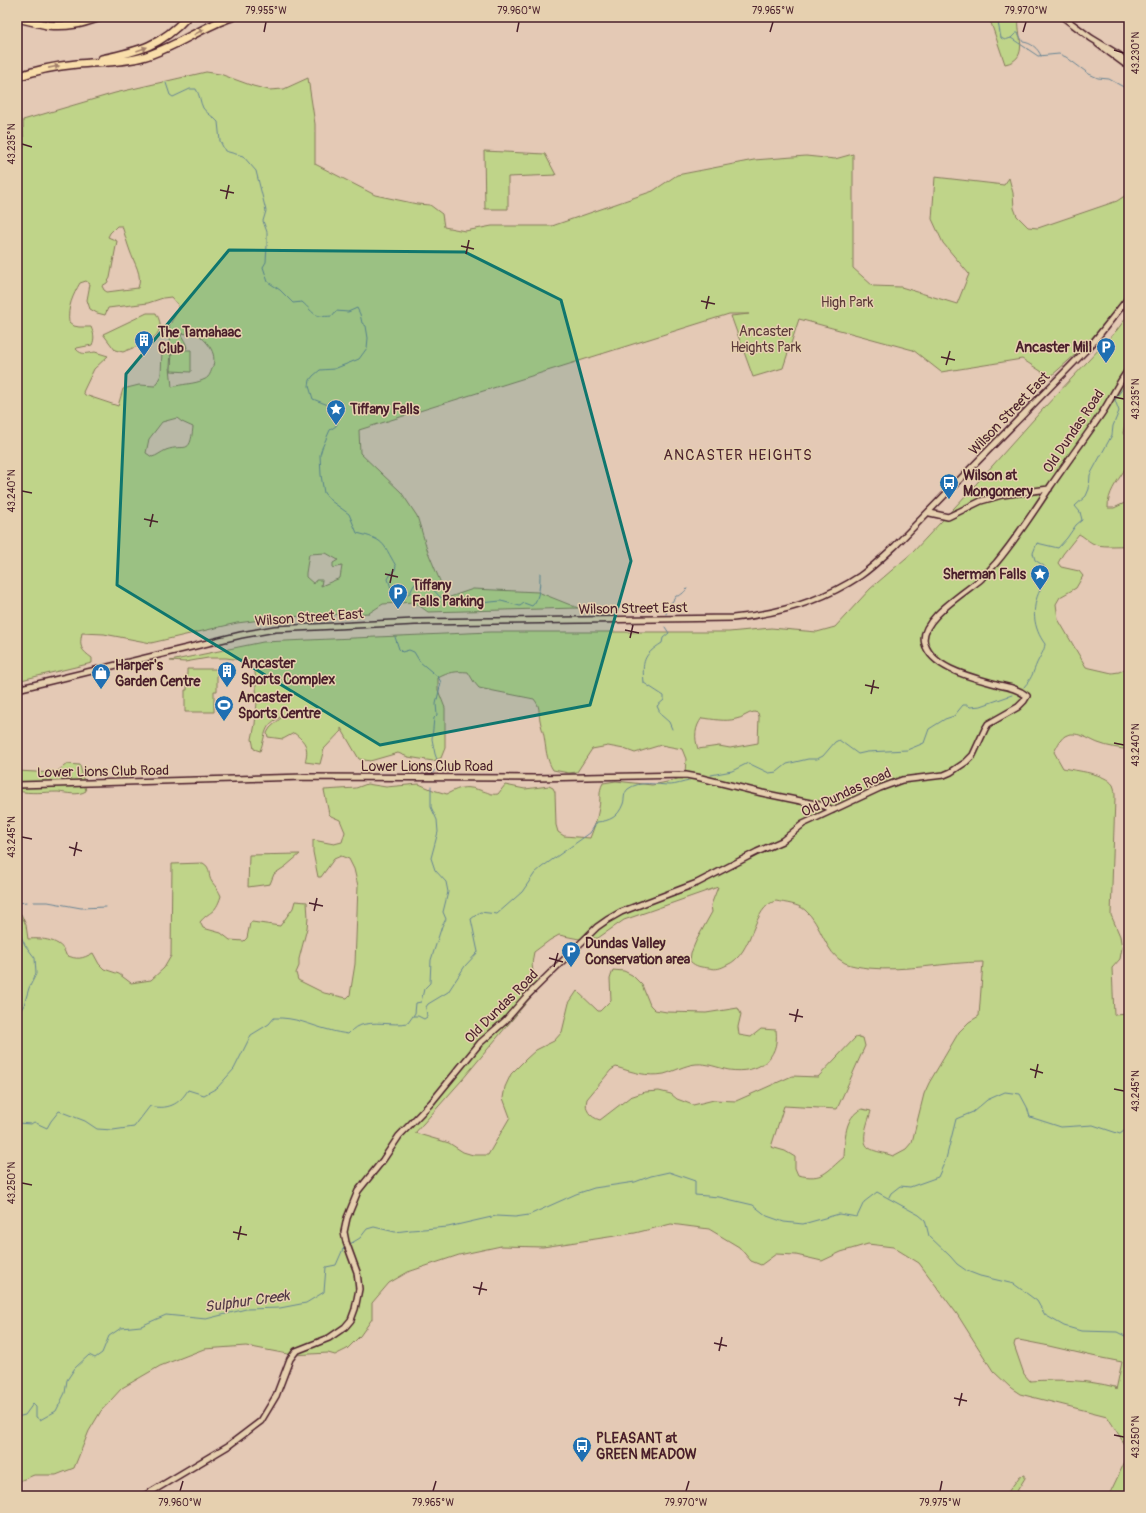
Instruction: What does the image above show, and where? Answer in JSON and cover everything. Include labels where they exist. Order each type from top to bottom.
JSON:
[{"type":"highway","points":[[17,19],[21,17]]},
{"type":"highway","points":[[17,19],[48,25],[63,26],[82,24],[100,17]]},
{"type":"highway","points":[[17,77],[40,70],[125,54],[152,45],[178,28],[187,17]]},
{"type":"highway","points":[[77,64],[122,61],[143,57],[174,45],[212,25],[232,17]]},
{"type":"street","points":[[1063,17],[1091,38],[1108,47],[1129,65]]},
{"type":"street","name":"Wilson Street East","points":[[17,689],[241,635],[275,629],[415,622],[733,618],[766,614],[803,604],[824,596],[860,576],[896,546],[930,513],[1092,344],[1129,297]]},
{"type":"street","name":"Old Dundas Road","points":[[144,1496],[228,1446],[261,1421],[276,1396],[290,1359],[296,1351],[329,1338],[345,1327],[351,1320],[360,1289],[357,1272],[346,1242],[345,1226],[354,1198],[399,1136],[431,1103],[480,1043],[505,1021],[525,998],[598,927],[621,912],[697,883],[782,841],[804,824],[833,810],[902,780],[944,775],[959,768],[973,755],[988,724],[1018,707],[1024,701],[1027,696],[1021,692],[941,665],[925,644],[924,635],[928,626],[942,610],[982,578],[1006,551],[1103,411],[1122,377],[1129,369]]},
{"type":"street","points":[[930,513],[948,517],[981,501],[1002,495],[1049,489]]},
{"type":"street","name":"Lower Lions Club Road","points":[[17,785],[306,777],[528,778],[686,775],[825,806],[833,810]]},
{"type":"highlighted area","points":[[229,250],[465,252],[561,300],[631,561],[590,705],[380,745],[117,585],[126,374]]},
{"type":"green space","points":[[989,17],[1019,17],[1021,45],[1018,57],[1013,61],[1005,64]]},
{"type":"green space","points":[[206,72],[220,74],[269,90],[284,89],[308,78],[315,124],[315,164],[375,195],[417,204],[430,205],[442,214],[444,227],[465,231],[492,226],[552,226],[653,191],[677,175],[754,160],[806,156],[835,159],[853,154],[853,268],[873,286],[901,287],[957,304],[969,274],[943,243],[932,219],[935,177],[1004,185],[1009,178],[1013,193],[1014,208],[1017,216],[1028,227],[1038,228],[1117,201],[1129,193],[1129,286],[1122,302],[1085,346],[1050,377],[1022,359],[941,372],[913,350],[799,319],[783,368],[753,377],[731,316],[749,314],[729,314],[359,430],[360,453],[401,492],[417,516],[428,552],[447,598],[473,589],[538,592],[578,608],[428,612],[414,602],[383,604],[369,613],[285,617],[237,623],[151,643],[104,634],[82,633],[82,648],[85,653],[92,658],[92,663],[17,681],[17,152],[24,148],[23,120],[115,93]],"holes":[[[117,226],[122,226],[139,274],[138,288],[107,292],[104,290],[102,286],[107,283],[110,278],[117,241],[108,237]],[[86,281],[90,284],[87,300],[90,309],[105,315],[108,308],[148,303],[163,298],[171,297],[178,305],[178,310],[169,326],[171,338],[169,344],[162,351],[161,375],[155,386],[139,385],[123,389],[118,406],[85,395],[83,392],[94,369],[108,356],[95,352],[81,353],[76,349],[92,345],[94,338],[91,327],[74,326],[69,322],[71,302],[80,283]],[[193,330],[210,346],[214,357],[214,363],[207,378],[172,387],[170,367],[171,349],[187,348],[180,333],[188,334]],[[177,418],[193,427],[192,436],[188,446],[172,448],[152,457],[146,453],[149,439],[162,422]],[[326,553],[338,560],[333,563],[333,568],[342,566],[340,578],[321,586],[322,580],[316,580],[314,584],[306,577],[309,554]]]},
{"type":"green space","points":[[484,151],[545,154],[556,175],[508,177],[508,209],[485,209]]},
{"type":"green space","points":[[147,313],[156,313],[160,322],[160,329],[157,334],[145,343],[123,352],[115,350],[103,334]]},
{"type":"green space","points":[[1129,314],[1129,389],[1123,433],[1129,444],[1130,454],[1128,463],[1113,488],[1109,498],[1108,508],[1114,508],[1129,501],[1129,546],[1096,545],[1079,534],[1063,554],[1058,563],[1061,567],[1079,571],[1083,576],[1076,588],[1060,597],[1056,604],[1058,619],[1086,667],[1112,673],[1119,672],[1129,667],[1129,750],[1106,746],[1082,736],[1069,734],[1063,737],[1054,752],[1063,768],[1090,773],[1104,778],[1113,785],[1115,792],[1111,915],[1120,936],[1122,948],[1120,959],[1112,968],[1114,1015],[1129,1014],[1129,1451],[1107,1416],[1020,1394],[1011,1388],[993,1371],[957,1314],[919,1263],[893,1247],[868,1244],[841,1252],[822,1261],[796,1255],[776,1254],[761,1265],[751,1261],[739,1247],[709,1229],[671,1224],[635,1233],[543,1247],[501,1246],[459,1255],[408,1272],[389,1283],[372,1303],[372,1319],[360,1336],[347,1349],[335,1355],[328,1353],[293,1355],[246,1346],[204,1349],[160,1366],[122,1388],[101,1411],[89,1431],[74,1468],[56,1475],[34,1475],[17,1482],[17,913],[21,914],[26,925],[28,939],[45,939],[56,943],[64,950],[66,955],[73,958],[83,958],[93,953],[99,964],[104,969],[119,974],[131,983],[151,980],[164,968],[171,956],[172,864],[203,863],[208,867],[211,879],[221,896],[217,906],[200,922],[203,928],[221,933],[230,940],[244,941],[247,938],[250,923],[280,926],[293,908],[295,901],[307,902],[307,928],[299,959],[299,966],[296,973],[298,980],[324,993],[347,998],[350,995],[355,964],[358,886],[354,869],[349,859],[341,856],[334,859],[321,877],[318,877],[313,852],[313,840],[334,844],[342,842],[345,832],[340,820],[329,814],[324,790],[356,788],[367,784],[386,787],[419,784],[447,794],[457,789],[469,788],[492,794],[498,794],[505,785],[525,789],[549,786],[553,788],[555,792],[556,825],[558,832],[564,836],[590,838],[600,805],[603,783],[616,781],[652,785],[672,781],[682,777],[685,774],[686,759],[682,749],[661,745],[635,753],[608,746],[592,749],[577,772],[569,773],[553,770],[549,762],[538,707],[534,699],[479,688],[468,672],[449,673],[438,678],[438,690],[445,708],[445,748],[441,758],[433,761],[408,757],[398,753],[370,761],[359,759],[341,728],[341,731],[324,749],[320,764],[305,762],[307,753],[306,746],[304,742],[294,733],[283,739],[268,737],[267,733],[270,728],[283,716],[276,719],[268,726],[260,751],[254,749],[252,739],[257,702],[255,672],[249,661],[226,658],[208,658],[185,662],[170,661],[263,642],[490,632],[729,632],[771,628],[817,632],[835,627],[870,589],[913,552],[1117,330]],"holes":[[[754,712],[758,713],[759,717],[758,743],[730,748],[719,746],[698,749],[696,732],[702,718],[732,720]],[[718,887],[711,905],[712,912],[696,941],[691,953],[690,961],[699,966],[717,969],[736,959],[743,951],[757,921],[768,905],[776,901],[795,905],[805,910],[811,916],[832,952],[845,963],[851,965],[868,968],[897,969],[983,962],[979,1016],[969,1022],[959,1032],[929,1083],[924,1094],[912,1142],[906,1149],[893,1156],[874,1151],[869,1148],[866,1145],[865,1136],[871,1111],[862,1109],[852,1117],[849,1123],[845,1136],[844,1157],[828,1171],[819,1176],[806,1177],[798,1175],[795,1168],[795,1157],[785,1151],[771,1147],[784,1106],[837,1109],[865,1046],[863,1038],[855,1038],[818,1077],[792,1076],[736,1101],[714,1100],[693,1105],[677,1099],[671,1094],[659,1091],[645,1092],[630,1097],[600,1120],[593,1117],[587,1110],[587,1099],[611,1070],[616,1067],[652,1075],[664,1074],[696,1064],[709,1065],[729,1070],[749,1070],[764,1063],[770,1057],[776,1040],[776,1030],[761,1029],[751,1037],[739,1035],[738,1027],[741,1014],[738,1008],[706,1013],[667,1012],[655,1010],[650,1005],[642,985],[632,975],[624,971],[613,970],[610,979],[611,1000],[600,1011],[598,1011],[577,991],[569,1003],[562,1032],[554,1041],[536,1050],[511,1074],[505,1087],[503,1098],[510,1117],[488,1155],[473,1155],[463,1152],[449,1143],[415,1133],[462,1080],[541,985],[535,976],[533,969],[532,962],[534,952],[559,935],[579,939],[598,938],[624,920]],[[1019,1340],[1032,1342],[1122,1362],[1116,1390],[1115,1387],[1083,1381],[1030,1381],[1024,1374],[1014,1345],[1015,1341]]]},
{"type":"green space","points":[[172,350],[191,350],[191,372],[171,371]]},
{"type":"green space","points":[[187,669],[217,669],[217,691],[214,691],[214,712],[185,712]]},
{"type":"green space","points":[[67,764],[80,765],[86,791],[83,793],[33,793],[17,791],[17,771],[55,773]]},
{"type":"green space","points":[[300,854],[274,874],[270,884],[248,887],[249,855]]},
{"type":"green space","points":[[1129,1453],[1129,1496],[1102,1496],[1110,1493]]},
{"type":"green space","points":[[1025,1475],[1025,1478],[1017,1491],[1028,1496],[1005,1496],[1020,1476]]},
{"type":"waterway","points":[[997,17],[1001,38],[1005,40],[1011,38],[1038,56],[1059,54],[1066,57],[1089,74],[1098,78],[1109,79],[1129,90]]},
{"type":"waterway","points":[[1011,38],[1018,33],[1023,42],[1034,46],[1041,56]]},
{"type":"waterway","points":[[166,83],[170,95],[173,97],[190,89],[196,89],[203,108],[218,122],[220,141],[225,151],[243,156],[256,171],[266,211],[263,221],[267,232],[267,245],[266,262],[263,267],[268,282],[280,290],[293,303],[302,302],[314,314],[317,315],[332,316],[336,311],[348,312],[357,308],[362,323],[366,326],[368,338],[367,348],[359,359],[334,369],[320,370],[310,380],[309,386],[313,399],[328,405],[339,418],[336,426],[330,430],[320,455],[324,493],[331,501],[349,514],[357,533],[378,540],[385,547],[396,566],[395,570],[388,579],[398,604]]},
{"type":"waterway","points":[[1128,361],[1129,347]]},
{"type":"waterway","points":[[1024,687],[1032,676],[1045,644],[1038,631],[1034,611],[1037,597],[1044,581],[1044,566],[1035,560],[1033,553],[1037,543],[1058,548],[1076,525],[1082,520],[1080,512],[1075,506],[1086,496],[1089,489],[1090,475],[1112,435],[1113,426],[1119,411],[1115,400],[1129,378]]},
{"type":"waterway","points":[[396,599],[410,593],[414,585],[419,582],[429,585],[440,597],[452,601],[470,604],[501,601],[520,606],[524,603],[532,606],[538,595],[540,573]]},
{"type":"waterway","points":[[666,614],[667,606],[676,596],[681,595],[687,589]]},
{"type":"waterway","points":[[665,627],[669,633],[663,638],[662,643],[647,655],[643,675],[644,683],[664,696],[664,700],[657,706],[661,715],[669,722],[672,729]]},
{"type":"waterway","points":[[395,637],[399,649],[402,652],[409,650],[414,652],[420,662],[438,677],[441,682],[436,704],[437,715],[434,718],[432,739],[439,765],[432,774]]},
{"type":"waterway","points":[[711,775],[732,771],[748,763],[769,773],[777,772],[787,764],[808,759],[817,759],[823,756],[835,742],[839,740],[858,754],[867,752],[907,750],[924,743],[929,729],[945,719],[954,716],[963,705],[968,705],[970,707],[981,706],[1012,695]]},
{"type":"waterway","points":[[17,1123],[31,1124],[34,1122],[47,1128],[59,1111],[85,1121],[97,1129],[113,1130],[134,1127],[150,1106],[167,1107],[177,1103],[188,1090],[204,1095],[217,1088],[234,1069],[251,1035],[269,1024],[274,1018],[296,1020],[331,1031],[348,1034],[356,1027],[364,1024],[402,1024],[408,1023],[413,1016],[418,1016],[424,1019],[427,1017],[426,1007],[428,1004],[448,992],[465,966],[478,952],[471,919],[480,912],[497,914],[522,892],[535,873],[542,867],[590,833],[597,822],[606,821],[613,818],[619,812],[628,789],[633,786],[643,784],[672,785],[689,781]]},
{"type":"waterway","points":[[413,1016],[415,1013],[416,1003],[421,1002],[424,989],[430,983],[431,960],[442,926],[446,919],[443,912],[448,892],[446,882],[435,870],[431,858],[438,832],[437,820],[431,807],[431,786]]},
{"type":"waterway","points":[[17,903],[27,902]]},
{"type":"waterway","points":[[34,902],[48,902],[81,908],[106,907]]},
{"type":"waterway","points":[[17,928],[25,945],[35,958],[36,974],[29,988],[24,1005],[17,1016]]},
{"type":"waterway","points":[[889,1197],[891,1193],[900,1186],[910,1187],[938,1177],[946,1159],[956,1119],[973,1112],[987,1100],[1005,1092],[1020,1094],[1027,1107],[1030,1117],[1061,1127],[1093,1125],[1120,1134],[1128,1128],[1129,1124]]},
{"type":"waterway","points":[[350,1244],[360,1238],[367,1229],[374,1227],[395,1232],[448,1227],[496,1216],[515,1217],[529,1215],[576,1194],[594,1188],[635,1182],[651,1176],[669,1172],[695,1181],[695,1195],[719,1197],[753,1205],[767,1216],[784,1222],[803,1224],[839,1214],[857,1217],[864,1202],[877,1192],[919,1215],[925,1220],[929,1236],[957,1264],[967,1271],[980,1276],[1014,1284],[1037,1301],[1045,1315],[1064,1326],[1081,1331],[1117,1332],[1125,1336],[1129,1341]]},
{"type":"waterway","name":"Sulphur Creek","points":[[17,1417],[25,1415],[33,1404],[36,1407],[36,1417],[40,1420],[56,1411],[65,1393],[67,1380],[75,1368],[89,1355],[95,1358],[102,1353],[109,1336],[121,1328],[141,1326],[166,1315],[206,1319],[246,1309],[280,1308],[306,1303],[324,1292],[326,1267],[336,1265],[345,1247]]},
{"type":"place","name":"The Tamahaac Club","points":[[144,357]]},
{"type":"place","name":"Ancaster Mill","points":[[1106,364]]},
{"type":"place","name":"Tiffany Falls","points":[[336,426]]},
{"type":"place","name":"Wilson at Mongomery","points":[[949,500]]},
{"type":"place","name":"Sherman Falls","points":[[1040,591]]},
{"type":"place","name":"Tiffany Falls Parking","points":[[398,610]]},
{"type":"place","name":"Ancaster Sports Complex","points":[[227,688]]},
{"type":"place","name":"Harper's Garden Centre","points":[[101,690]]},
{"type":"place","name":"Ancaster Sports Centre","points":[[224,722]]},
{"type":"place","name":"Dundas Valley Conservation area","points":[[571,968]]},
{"type":"place","name":"PLEASANT at GREEN MEADOW","points":[[582,1463]]},
{"type":"district","name":"ANCASTER HEIGHTS","points":[[738,455]]},
{"type":"park label","name":"High Park","points":[[847,302]]},
{"type":"park label","name":"Ancaster Heights Park","points":[[766,340]]}]
